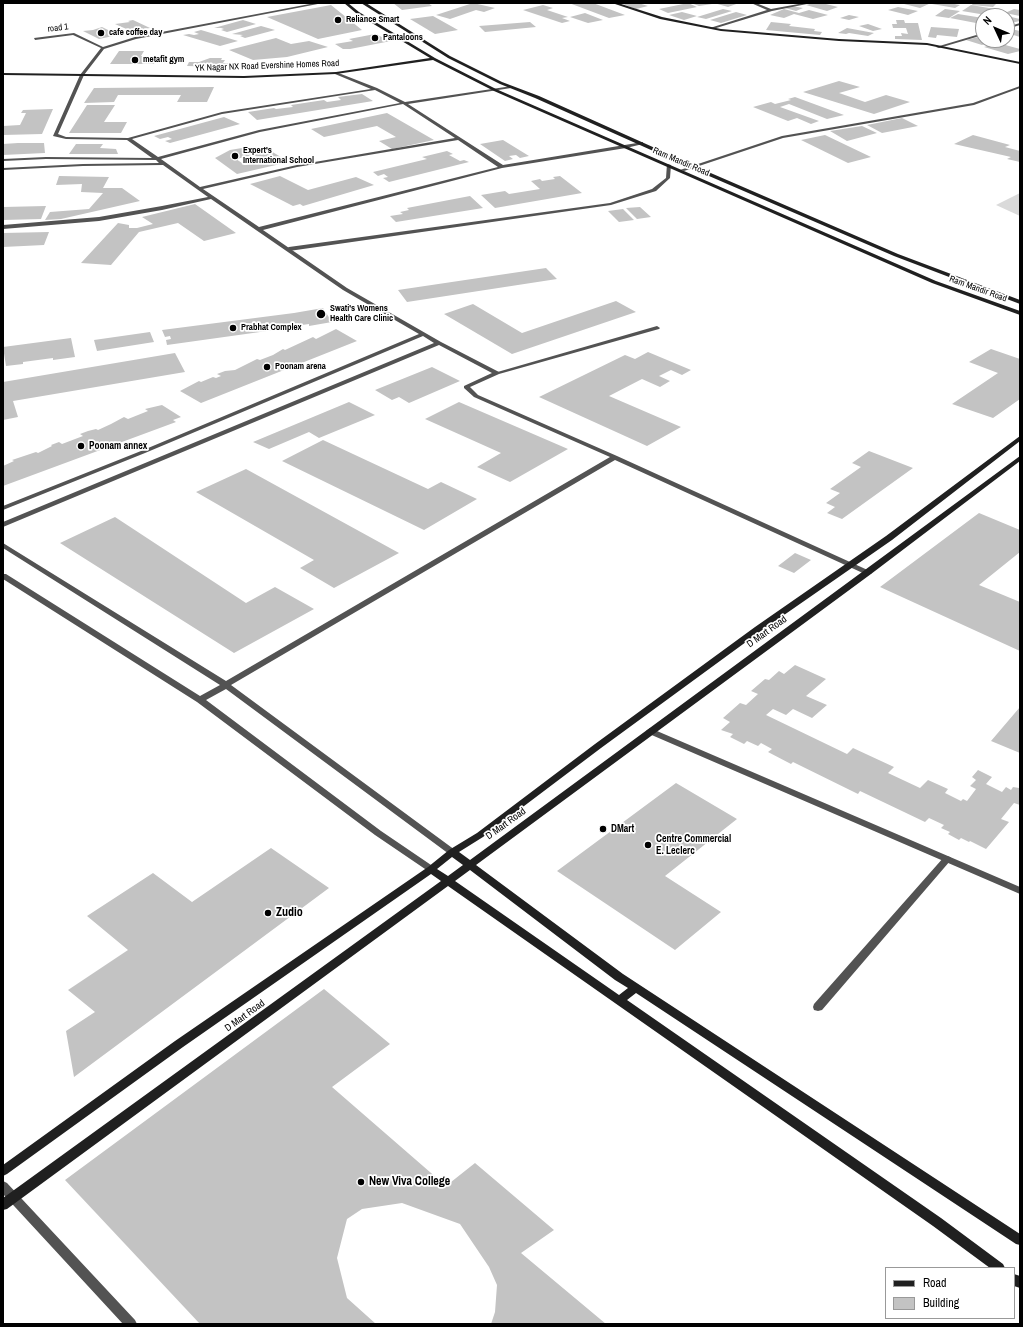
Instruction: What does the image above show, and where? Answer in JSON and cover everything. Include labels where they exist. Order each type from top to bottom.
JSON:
[{"type":"street","points":[[321,3],[135,38],[103,48],[82,75],[55,135],[66,138],[128,139],[222,113],[376,89]]},
{"type":"street","name":"Ram Mandir Road","points":[[346,3],[358,13],[434,59],[495,90],[682,170],[934,282],[1020,313]]},
{"type":"street","points":[[363,3],[449,57],[511,87],[896,254],[1020,302]]},
{"type":"street","points":[[614,3],[661,18],[712,28],[766,35],[916,43],[1020,63]]},
{"type":"street","points":[[753,3],[770,10]]},
{"type":"street","points":[[712,28],[770,10],[810,3]]},
{"type":"street","name":"road 1","points":[[34,38],[74,34],[103,48]]},
{"type":"street","points":[[938,47],[975,36]]},
{"type":"street","name":"YK Nagar NX Road Evershine Homes Road","points":[[3,74],[244,77],[336,73],[434,59]]},
{"type":"street","points":[[336,73],[376,89],[404,103],[502,167]]},
{"type":"street","points":[[3,160],[46,158],[157,159],[259,130],[404,103],[511,87]]},
{"type":"street","points":[[682,170],[782,137],[974,104],[1020,87]]},
{"type":"street","points":[[128,139],[345,289],[439,343],[497,373]]},
{"type":"street","points":[[200,188],[297,166],[459,139]]},
{"type":"street","points":[[259,229],[502,167],[626,147],[641,143]]},
{"type":"street","points":[[3,169],[82,165],[165,164]]},
{"type":"street","points":[[288,250],[611,204],[654,190],[668,178],[669,165]]},
{"type":"street","points":[[3,227],[99,219],[213,197]]},
{"type":"street","points":[[657,328],[497,373],[466,388],[476,396],[615,456],[868,572]]},
{"type":"street","points":[[3,508],[142,452],[423,334]]},
{"type":"street","points":[[3,525],[439,343]]},
{"type":"street","name":"D Mart Road","points":[[3,1171],[179,1044],[431,869],[452,852],[486,830],[598,746],[850,564],[889,538],[1020,438]]},
{"type":"street","points":[[200,700],[615,456]]},
{"type":"street","name":"D Mart Road","points":[[3,1205],[448,881],[469,864],[868,572],[1020,458]]},
{"type":"street","points":[[3,545],[226,685],[636,988],[1020,1240]]},
{"type":"street","points":[[3,576],[200,700],[378,833],[936,1222],[998,1267]]},
{"type":"street","points":[[650,731],[1020,891]]},
{"type":"street","points":[[818,1007],[947,859]]},
{"type":"street","points":[[619,1001],[636,988]]},
{"type":"street","points":[[3,1186],[131,1324]]},
{"type":"shaded area","points":[[1020,193],[1020,216],[996,205]]},
{"type":"building","points":[[393,3],[428,3],[432,6],[402,10]]},
{"type":"building","points":[[473,3],[495,8],[484,12],[476,10],[450,19],[436,15]]},
{"type":"building","points":[[569,3],[593,3],[625,15],[609,18]]},
{"type":"building","points":[[620,3],[638,3],[648,6],[636,9]]},
{"type":"building","points":[[688,3],[697,7],[668,13],[659,9]]},
{"type":"building","points":[[691,3],[712,3],[712,4],[699,6]]},
{"type":"building","points":[[714,3],[739,3],[728,7]]},
{"type":"building","points":[[822,3],[838,7],[827,11],[806,5]]},
{"type":"building","points":[[900,3],[931,3],[920,8]]},
{"type":"building","points":[[973,3],[997,3],[993,7],[972,5]]},
{"type":"building","points":[[932,4],[960,5],[955,8]]},
{"type":"building","points":[[331,5],[362,30],[318,39],[267,17]]},
{"type":"building","points":[[543,5],[553,8],[547,10],[568,17],[562,18],[570,21],[562,23],[523,10]]},
{"type":"building","points":[[971,5],[989,8],[975,8],[975,13],[962,11]]},
{"type":"building","points":[[792,6],[803,8],[796,11],[785,8]]},
{"type":"building","points":[[898,7],[918,11],[908,15],[888,10]]},
{"type":"building","points":[[723,9],[732,11],[706,19],[697,17]]},
{"type":"building","points":[[784,9],[799,13],[809,10],[828,15],[813,19],[794,14],[784,18],[770,15]]},
{"type":"building","points":[[945,9],[960,11],[949,18],[935,16]]},
{"type":"building","points":[[1015,9],[1020,10],[1020,16],[1015,15]]},
{"type":"building","points":[[682,12],[697,16],[684,20],[669,15]]},
{"type":"building","points":[[736,12],[747,15],[721,23],[710,20]]},
{"type":"building","points":[[585,13],[603,20],[588,23],[570,17]]},
{"type":"building","points":[[958,14],[975,17],[975,23],[950,18]]},
{"type":"building","points":[[849,15],[859,17],[849,20],[840,18]]},
{"type":"building","points":[[433,16],[458,30],[435,34],[410,19]]},
{"type":"building","points":[[1015,18],[1020,19],[1020,21],[1015,22]]},
{"type":"building","points":[[133,20],[150,28],[131,31],[115,24],[130,22],[128,21]]},
{"type":"building","points":[[243,20],[256,24],[227,32],[221,30],[224,29],[221,28],[214,28]]},
{"type":"building","points":[[896,20],[904,20],[905,23],[918,23],[922,40],[895,39],[895,36],[902,36],[901,33],[908,34],[906,28],[893,28],[892,24],[897,24]]},
{"type":"building","points":[[530,22],[536,27],[485,32],[479,26]]},
{"type":"building","points":[[771,22],[791,24],[789,26],[815,29],[814,31],[822,32],[820,35],[766,30]]},
{"type":"building","points":[[868,24],[882,29],[873,31],[859,26]]},
{"type":"building","points":[[261,26],[275,30],[245,38],[240,36],[243,35],[232,34]]},
{"type":"building","name":"cafe coffee day","points":[[102,27],[118,35],[99,39],[83,31],[93,30]]},
{"type":"building","points":[[931,27],[959,29],[957,37],[937,35],[936,38],[928,37]]},
{"type":"building","points":[[847,28],[874,33],[868,36],[838,33]]},
{"type":"building","points":[[201,30],[238,41],[220,46],[183,35],[199,34],[194,32]]},
{"type":"building","points":[[1015,30],[1020,31],[1020,37],[1015,35]]},
{"type":"building","points":[[375,34],[391,41],[350,49],[343,49],[335,44],[353,41],[349,39]]},
{"type":"building","points":[[276,38],[291,44],[309,41],[328,47],[287,57],[253,60],[229,50]]},
{"type":"building","points":[[975,38],[975,43],[966,40]]},
{"type":"building","points":[[987,48],[1015,48],[1020,49],[1020,51],[1008,54]]},
{"type":"building","name":"metafit gym","points":[[119,51],[144,51],[141,56],[159,56],[154,64],[110,64]]},
{"type":"building","points":[[210,58],[222,58],[221,60],[225,60],[223,63],[233,63],[230,67],[187,66],[189,62],[199,62]]},
{"type":"building","points":[[839,81],[860,87],[839,93],[865,102],[886,95],[910,102],[874,114],[803,92]]},
{"type":"building","points":[[214,87],[207,102],[177,102],[181,95],[118,95],[114,102],[84,103],[94,88]]},
{"type":"building","points":[[362,94],[373,101],[257,120],[248,112],[293,107],[291,105],[324,100],[327,102],[341,100],[338,97]]},
{"type":"building","points":[[795,97],[844,115],[827,119],[789,104],[780,107],[819,121],[811,124],[797,118],[788,121],[753,107],[771,102],[775,104],[791,100],[788,99]]},
{"type":"building","points":[[87,105],[115,105],[104,122],[127,122],[121,133],[69,133]]},
{"type":"building","points":[[53,109],[42,134],[3,135],[3,126],[20,125],[26,113],[21,113],[23,110]]},
{"type":"building","points":[[387,113],[434,140],[392,149],[379,141],[396,137],[377,126],[324,137],[311,129]]},
{"type":"building","points":[[224,117],[240,124],[170,143],[165,141],[172,139],[168,137],[160,139],[154,136]]},
{"type":"building","points":[[902,118],[918,126],[882,133],[867,125]]},
{"type":"building","points":[[862,126],[877,133],[847,141],[830,131]]},
{"type":"building","points":[[825,135],[871,157],[848,163],[801,140]]},
{"type":"building","points":[[973,135],[1010,145],[1005,147],[1020,151],[1020,162],[1007,159],[1011,157],[954,144]]},
{"type":"building","points":[[503,140],[529,156],[520,158],[516,155],[509,156],[513,159],[505,161],[480,144]]},
{"type":"building","points":[[44,143],[45,153],[3,155],[3,144]]},
{"type":"building","points":[[76,144],[103,144],[100,148],[116,149],[118,154],[69,154]]},
{"type":"building","points":[[242,148],[266,148],[289,162],[237,174],[215,158],[230,150]],"holes":[[[254,155],[264,161],[245,165],[236,159]]]},
{"type":"building","points":[[447,151],[453,154],[449,155],[460,161],[464,160],[469,162],[389,182],[383,178],[388,177],[384,174],[378,176],[373,172],[427,159],[422,157]]},
{"type":"building","points":[[59,176],[109,177],[103,188],[122,188],[140,201],[61,219],[45,220],[50,212],[89,209],[103,193],[81,192],[82,184],[56,185]]},
{"type":"building","points":[[280,176],[308,190],[356,177],[374,185],[303,206],[300,204],[293,206],[250,184]]},
{"type":"building","points":[[560,176],[582,193],[495,208],[481,195],[505,191],[509,194],[540,189],[531,181],[540,179],[542,181],[555,179],[553,177]]},
{"type":"building","points":[[470,196],[483,208],[396,222],[390,216],[403,214],[400,212],[409,210],[407,208]]},
{"type":"building","points":[[195,204],[236,233],[204,241],[178,223],[139,232],[111,265],[81,263],[118,223],[129,225],[129,228],[137,228],[153,224],[142,217]]},
{"type":"building","points":[[46,206],[41,219],[3,220],[3,207]]},
{"type":"building","points":[[640,207],[651,217],[637,219],[626,208]]},
{"type":"building","points":[[623,209],[634,220],[619,222],[608,211]]},
{"type":"building","points":[[49,232],[44,245],[3,247],[3,233]]},
{"type":"building","points":[[546,268],[557,279],[407,302],[398,290]]},
{"type":"building","points":[[616,301],[636,312],[512,354],[444,314],[473,304],[522,333]]},
{"type":"building","name":"Prabhat Complex","points":[[323,308],[332,322],[167,345],[166,340],[171,339],[170,336],[165,337],[162,330],[294,313]]},
{"type":"building","name":"Poonam arena","points":[[336,329],[357,341],[201,403],[180,391],[199,381],[201,382],[213,377],[216,378],[221,376],[217,374],[235,370],[257,359],[260,360],[273,355],[283,349],[285,350],[313,337],[316,339]]},
{"type":"building","points":[[150,332],[154,342],[97,351],[94,340]]},
{"type":"building","points":[[71,338],[75,357],[53,360],[53,358],[6,366],[3,347]]},
{"type":"building","points":[[991,349],[1020,359],[1020,399],[993,418],[952,404],[998,373],[969,362]]},
{"type":"building","points":[[648,352],[691,370],[682,375],[671,370],[659,376],[670,381],[660,387],[642,379],[609,396],[681,427],[647,446],[539,397],[625,355],[635,359]]},
{"type":"building","points":[[175,353],[185,372],[13,401],[18,417],[3,420],[3,382]]},
{"type":"building","points":[[432,367],[460,381],[409,403],[399,397],[392,400],[375,390]]},
{"type":"building","points":[[349,402],[375,415],[319,438],[309,432],[269,449],[253,442]]},
{"type":"building","points":[[459,402],[568,449],[510,482],[477,467],[501,453],[425,419]]},
{"type":"building","name":"Poonam annex","points":[[162,405],[181,417],[173,420],[176,422],[3,486],[3,466],[14,461],[12,460],[36,452],[38,453],[52,446],[51,445],[59,442],[62,444],[83,436],[80,434],[96,429],[98,430],[124,417],[128,419],[148,411],[145,409]]},
{"type":"building","points":[[323,440],[428,489],[441,482],[477,499],[424,530],[282,461]]},
{"type":"building","points":[[869,451],[913,468],[842,519],[827,513],[835,507],[826,503],[840,493],[830,489],[861,467],[852,463]]},
{"type":"building","points":[[246,469],[399,553],[334,588],[300,568],[314,560],[196,492]]},
{"type":"building","points":[[979,513],[1020,530],[1020,552],[979,585],[1020,602],[1020,651],[880,587]]},
{"type":"building","points":[[115,517],[246,603],[275,587],[314,609],[234,653],[60,543]]},
{"type":"building","points":[[795,553],[811,560],[794,573],[778,566]]},
{"type":"building","points":[[795,665],[826,679],[806,696],[827,705],[812,718],[793,709],[786,715],[773,709],[766,715],[847,754],[853,748],[894,767],[888,773],[920,788],[928,780],[948,789],[945,793],[961,801],[963,799],[967,801],[976,789],[970,786],[976,780],[972,777],[978,770],[992,777],[986,784],[1002,792],[1006,787],[1011,790],[1013,787],[1019,788],[1020,805],[1014,803],[1001,819],[1009,822],[986,849],[961,838],[959,840],[948,834],[950,832],[941,828],[944,825],[929,818],[925,822],[860,791],[858,794],[793,762],[791,764],[768,752],[772,749],[761,743],[758,746],[747,741],[744,744],[730,737],[733,734],[721,730],[730,722],[723,718],[740,703],[746,705],[758,694],[751,691],[765,679],[769,680],[779,671],[784,674]]},
{"type":"building","points":[[1020,707],[1020,753],[991,741]]},
{"type":"building","name":"Centre Commercial E. Leclerc","points":[[676,783],[737,819],[665,876],[721,912],[675,950],[557,871]]},
{"type":"building","points":[[271,848],[329,888],[74,1077],[66,1031],[95,1012],[68,990],[128,950],[87,916],[153,873],[192,902]]},
{"type":"building","points":[[324,989],[390,1044],[332,1087],[446,1186],[475,1163],[554,1230],[521,1253],[606,1324],[491,1324],[495,1312],[497,1285],[489,1267],[460,1224],[402,1203],[362,1209],[347,1219],[337,1258],[347,1298],[376,1324],[200,1324],[65,1180]]},
{"type":"place","name":"Reliance Smart","points":[[338,20]]},
{"type":"place","name":"cafe coffee day","points":[[101,33]]},
{"type":"place","name":"Pantaloons","points":[[375,38]]},
{"type":"place","name":"metafit gym","points":[[135,60]]},
{"type":"place","name":"Expert's International School","points":[[235,156]]},
{"type":"place","name":"Swati's Womens Health Care Clinic","points":[[321,314]]},
{"type":"place","name":"Prabhat Complex","points":[[233,328]]},
{"type":"place","name":"Poonam arena","points":[[267,367]]},
{"type":"place","name":"Poonam annex","points":[[81,446]]},
{"type":"place","name":"DMart","points":[[603,829]]},
{"type":"place","name":"Centre Commercial E. Leclerc","points":[[648,845]]},
{"type":"place","name":"Zudio","points":[[268,913]]},
{"type":"place","name":"New Viva College","points":[[361,1182]]}]
